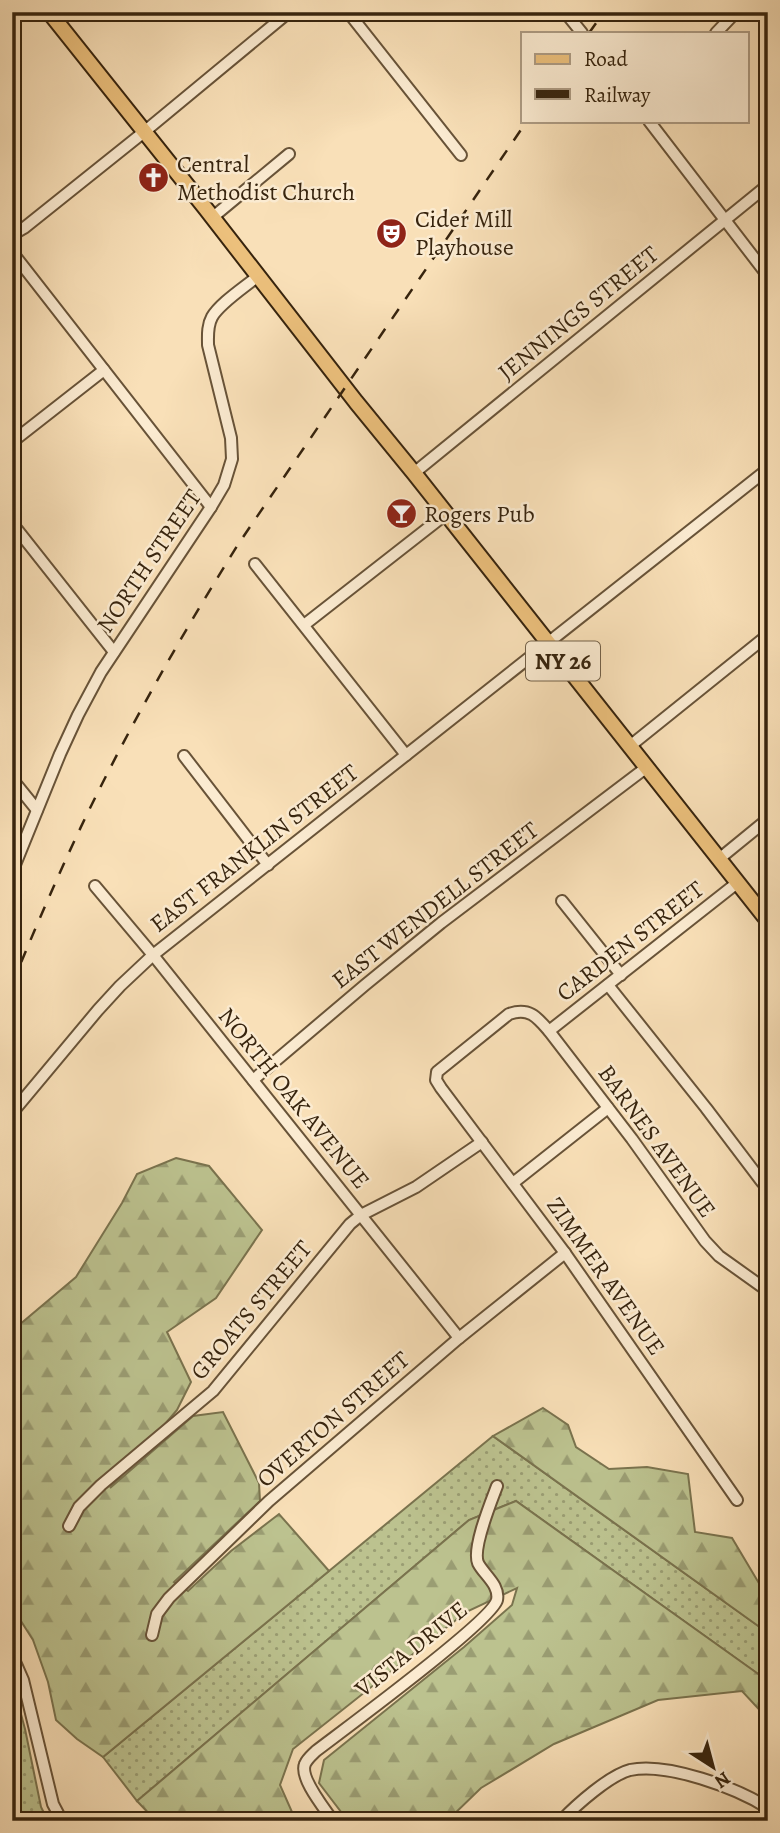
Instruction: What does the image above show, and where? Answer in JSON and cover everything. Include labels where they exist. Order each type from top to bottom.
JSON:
[{"type":"main road","name":"NY 26","points":[[49,12],[768,921]]},
{"type":"street","points":[[12,235],[144,132],[289,12]]},
{"type":"street","points":[[348,12],[461,155]]},
{"type":"street","points":[[565,12],[581,32]]},
{"type":"street","points":[[717,32],[736,12]]},
{"type":"street","points":[[650,122],[768,276]]},
{"type":"street","points":[[213,217],[289,154]]},
{"type":"street","name":"JENNINGS STREET","points":[[414,473],[768,185]]},
{"type":"street","points":[[12,252],[211,507]]},
{"type":"street","name":"NORTH STREET","points":[[12,872],[78,715],[101,672],[224,485],[232,459],[231,438],[208,345],[208,330],[212,317],[222,306],[258,276]]},
{"type":"street","points":[[12,442],[104,370]]},
{"type":"street","name":"EAST FRANKLIN STREET","points":[[12,1113],[98,1010],[153,955],[768,469]]},
{"type":"street","points":[[304,625],[446,514]]},
{"type":"street","points":[[12,523],[114,652]]},
{"type":"street","points":[[255,564],[406,755]]},
{"type":"street","points":[[629,746],[768,635]]},
{"type":"street","points":[[184,756],[268,865]]},
{"type":"street","name":"EAST WENDELL STREET","points":[[253,1080],[442,923],[647,767]]},
{"type":"street","points":[[12,779],[37,810]]},
{"type":"street","points":[[719,859],[768,819]]},
{"type":"street","name":"CARDEN STREET","points":[[550,1031],[737,883]]},
{"type":"street","name":"NORTH OAK AVENUE","points":[[95,886],[459,1338]]},
{"type":"street","points":[[562,901],[621,975]]},
{"type":"street","points":[[608,985],[768,1187]]},
{"type":"street","name":"BARNES AVENUE","points":[[436,1080],[437,1072],[509,1014],[519,1010],[538,1018],[705,1241],[719,1256],[768,1292]]},
{"type":"street","name":"ZIMMER AVENUE","points":[[436,1080],[565,1253],[737,1500]]},
{"type":"street","points":[[513,1183],[608,1108]]},
{"type":"street","name":"GROATS STREET","points":[[69,1526],[79,1507],[101,1485],[213,1391],[350,1224],[360,1215],[416,1187],[482,1142]]},
{"type":"street","name":"OVERTON STREET","points":[[152,1635],[157,1614],[169,1598],[269,1502],[459,1338],[565,1253]]},
{"type":"street","name":"VISTA DRIVE","points":[[333,1821],[312,1791],[303,1769],[305,1761],[474,1627],[495,1605],[497,1594],[478,1562],[476,1551],[489,1506],[498,1486]]},
{"type":"street","points":[[12,1656],[23,1680],[53,1804],[62,1821]]},
{"type":"street","points":[[561,1821],[614,1777],[642,1769],[675,1772],[713,1782],[768,1808]]},
{"type":"green space","points":[[176,1158],[209,1166],[262,1230],[216,1298],[167,1332],[191,1382],[177,1410],[110,1488],[193,1416],[223,1412],[259,1483],[260,1501],[174,1582],[188,1591],[231,1551],[279,1514],[329,1571],[103,1757],[56,1720],[48,1682],[33,1640],[12,1607],[12,1331],[76,1277],[137,1174]]},
{"type":"green space","points":[[543,1408],[568,1425],[576,1447],[609,1469],[647,1467],[688,1474],[695,1532],[732,1538],[760,1585],[768,1587],[768,1633],[493,1436]]},
{"type":"green space","points":[[493,1436],[768,1633],[768,1681],[516,1501],[469,1520],[137,1801],[103,1757]]},
{"type":"green space","points":[[516,1501],[768,1681],[768,1719],[742,1691],[658,1700],[554,1744],[481,1788],[447,1821],[348,1821],[319,1783],[324,1760],[512,1605],[517,1588],[466,1612],[293,1749],[280,1785],[296,1821],[156,1821],[137,1801],[469,1520]]},
{"type":"green space","points":[[12,1681],[41,1807],[48,1821],[12,1821]]},
{"type":"railway","points":[[590,32],[604,12]]},
{"type":"railway","points":[[12,984],[66,858],[102,784],[203,602],[239,543],[526,122]]},
{"type":"place","name":"Central Methodist Church","points":[[154,178]]},
{"type":"place","name":"Cider Mill Playhouse","points":[[392,233]]},
{"type":"place","name":"Rogers Pub","points":[[401,514]]}]
